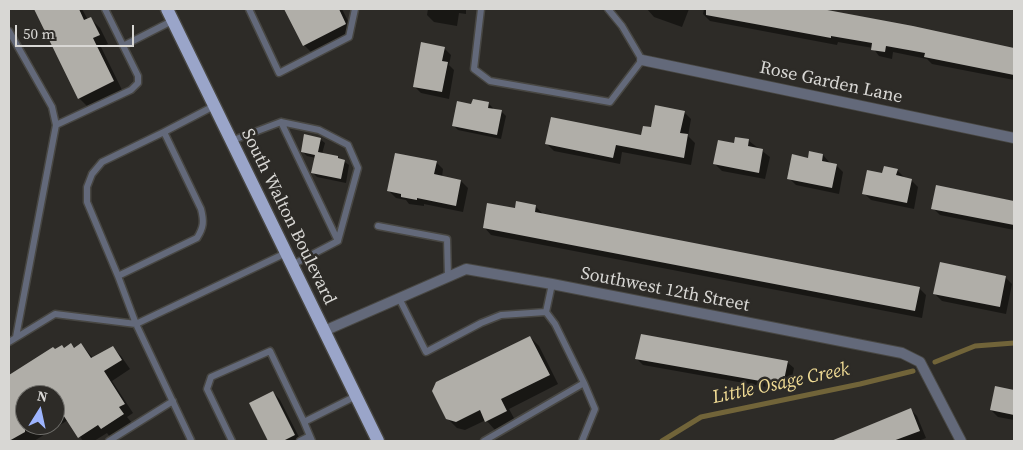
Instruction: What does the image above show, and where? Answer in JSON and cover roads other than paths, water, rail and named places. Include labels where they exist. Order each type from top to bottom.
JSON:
[{"type":"main road","name":"South Walton Boulevard","points":[[170,15],[378,441]]},
{"type":"street","name":"Rose Garden Lane","points":[[642,60],[1014,138]]},
{"type":"street","name":"Southwest 12th Street","points":[[324,330],[466,269],[552,284],[902,353],[920,362],[961,441]]},
{"type":"lane","points":[[56,125],[132,90],[138,84],[138,76],[105,9]]},
{"type":"lane","points":[[249,9],[279,73],[348,36],[355,9]]},
{"type":"lane","points":[[480,9],[474,69],[490,80],[610,102],[642,60],[622,26],[608,9]]},
{"type":"lane","points":[[123,46],[170,15]]},
{"type":"lane","points":[[9,31],[52,107],[56,125],[16,337]]},
{"type":"lane","points":[[191,441],[136,324],[87,202],[86,187],[92,174],[102,162],[214,106]]},
{"type":"lane","points":[[281,122],[338,241]]},
{"type":"lane","points":[[231,141],[281,122],[318,130],[348,145],[358,168],[338,241],[292,265]]},
{"type":"lane","points":[[118,276],[197,238],[202,230],[204,220],[201,209],[164,132]]},
{"type":"lane","points":[[378,226],[447,239],[448,277]]},
{"type":"lane","points":[[9,342],[55,314],[136,324],[286,252]]},
{"type":"lane","points":[[552,284],[546,312],[555,324],[595,410],[582,441]]},
{"type":"lane","points":[[399,298],[426,352],[481,323],[501,315],[546,312]]},
{"type":"lane","points":[[232,441],[207,388],[211,377],[270,351],[311,439],[300,441]]},
{"type":"lane","points":[[484,441],[584,383]]},
{"type":"lane","points":[[304,422],[356,396]]},
{"type":"lane","points":[[109,441],[173,401]]},
{"type":"waterway","name":"Little Osage Creek","points":[[935,362],[975,346],[1014,343]]},
{"type":"waterway","name":"Little Osage Creek","points":[[662,441],[701,417],[913,371]]}]
